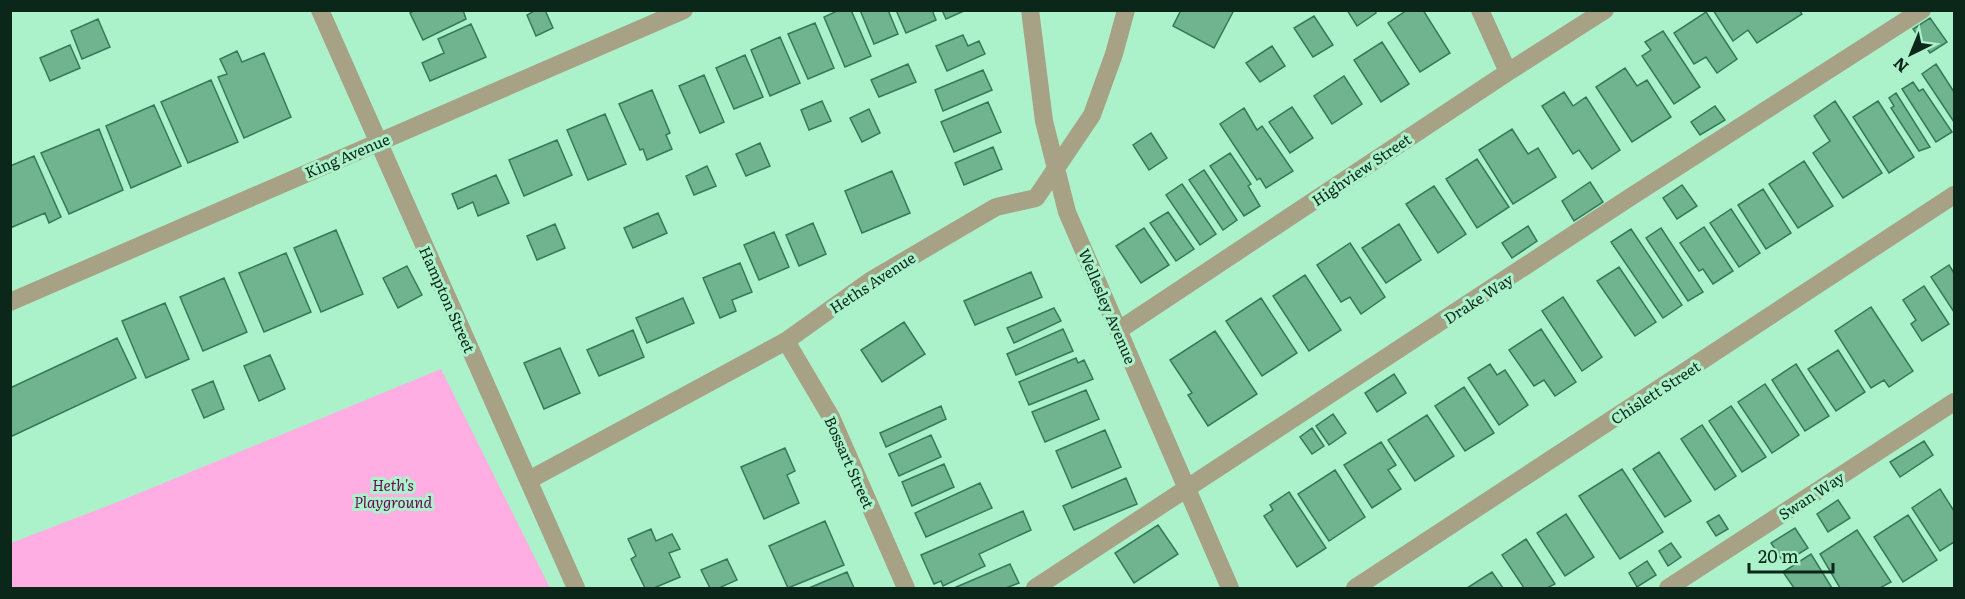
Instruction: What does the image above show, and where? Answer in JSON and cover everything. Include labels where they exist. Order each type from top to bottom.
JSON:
[{"type":"street","name":"Hampton Street","points":[[320,10],[576,588]]},
{"type":"street","name":"King Avenue","points":[[10,302],[684,10]]},
{"type":"street","name":"Wellesley Avenue","points":[[1030,10],[1044,121],[1067,212],[1230,588]]},
{"type":"street","name":"Heths Avenue","points":[[529,480],[786,341],[870,281],[996,207],[1036,198],[1092,115],[1114,54],[1126,10]]},
{"type":"street","points":[[1480,10],[1508,72]]},
{"type":"street","name":"Highview Street","points":[[1119,330],[1605,10]]},
{"type":"street","name":"Drake Way","points":[[1035,588],[1632,196],[1922,10]]},
{"type":"street","name":"Chislett Street","points":[[1355,588],[1954,195]]},
{"type":"street","name":"Bossart Street","points":[[786,341],[831,417],[906,588]]},
{"type":"street","name":"Swan Way","points":[[1668,588],[1954,402]]},
{"type":"green space","name":"Heth's Playground","points":[[441,369],[550,588],[11,588],[11,543],[120,501]]},
{"type":"building","points":[[415,10],[463,10],[466,19],[423,40],[410,13]]},
{"type":"building","points":[[536,10],[545,10],[553,28],[536,36],[527,15]]},
{"type":"building","points":[[839,10],[851,10],[871,56],[845,67],[824,17]]},
{"type":"building","points":[[860,10],[888,10],[898,34],[874,44]]},
{"type":"building","points":[[896,10],[932,10],[936,20],[906,33]]},
{"type":"building","points":[[942,10],[966,10],[946,19]]},
{"type":"building","points":[[1181,10],[1234,10],[1214,48],[1173,26]]},
{"type":"building","points":[[1347,10],[1375,10],[1376,13],[1357,26]]},
{"type":"building","points":[[1407,10],[1423,10],[1450,53],[1420,72],[1388,23]]},
{"type":"building","points":[[1713,10],[1799,10],[1802,14],[1757,43],[1748,30],[1733,41]]},
{"type":"building","points":[[1706,12],[1737,59],[1717,73],[1706,57],[1694,64],[1674,33]]},
{"type":"building","points":[[1314,16],[1333,45],[1313,57],[1294,28]]},
{"type":"building","points":[[1930,18],[1947,42],[1930,53],[1913,29]]},
{"type":"building","points":[[98,19],[110,47],[82,59],[71,31]]},
{"type":"building","points":[[815,23],[834,68],[808,79],[788,34]]},
{"type":"building","points":[[471,24],[486,57],[430,81],[422,63],[444,53],[438,39]]},
{"type":"building","points":[[1663,31],[1700,87],[1674,104],[1642,56],[1651,50],[1645,42]]},
{"type":"building","points":[[963,35],[968,46],[979,41],[985,54],[947,71],[936,46]]},
{"type":"building","points":[[780,37],[800,83],[770,96],[751,50]]},
{"type":"building","points":[[1382,42],[1409,84],[1381,102],[1354,60]]},
{"type":"building","points":[[70,45],[80,68],[50,81],[40,58]]},
{"type":"building","points":[[1272,46],[1285,66],[1260,82],[1246,63]]},
{"type":"building","points":[[237,51],[242,62],[264,53],[291,117],[244,138],[218,77],[227,74],[220,59]]},
{"type":"building","points":[[745,55],[763,97],[734,109],[716,68]]},
{"type":"building","points":[[908,64],[916,82],[879,97],[871,80]]},
{"type":"building","points":[[1936,64],[1954,92],[1954,122],[1922,74]]},
{"type":"building","points":[[1625,68],[1637,86],[1647,80],[1671,117],[1632,142],[1596,87]]},
{"type":"building","points":[[983,70],[992,90],[943,111],[935,90]]},
{"type":"building","points":[[704,75],[724,122],[700,133],[679,86]]},
{"type":"building","points":[[1344,76],[1362,104],[1332,124],[1314,96]]},
{"type":"building","points":[[211,80],[238,142],[188,163],[161,102]]},
{"type":"building","points":[[1913,82],[1919,91],[1923,89],[1952,132],[1936,142],[1902,89]]},
{"type":"building","points":[[652,90],[670,133],[666,135],[672,149],[647,160],[619,104]]},
{"type":"building","points":[[1564,92],[1573,106],[1586,97],[1620,150],[1592,169],[1579,150],[1573,154],[1542,106]]},
{"type":"building","points":[[1896,93],[1930,147],[1919,151],[1891,108],[1894,106],[1889,98]]},
{"type":"building","points":[[822,101],[831,121],[809,130],[801,110]]},
{"type":"building","points":[[1835,101],[1882,173],[1843,198],[1813,153],[1830,141],[1814,116]]},
{"type":"building","points":[[1878,101],[1914,157],[1889,173],[1853,117]]},
{"type":"building","points":[[988,102],[1001,132],[954,152],[941,122]]},
{"type":"building","points":[[154,105],[181,166],[131,188],[106,126]]},
{"type":"building","points":[[1715,106],[1725,120],[1700,135],[1691,122]]},
{"type":"building","points":[[1292,107],[1313,138],[1290,153],[1269,122]]},
{"type":"building","points":[[1244,108],[1257,130],[1262,126],[1293,171],[1266,188],[1260,178],[1257,180],[1220,124]]},
{"type":"building","points":[[869,109],[880,133],[862,142],[850,118]]},
{"type":"building","points":[[605,114],[626,164],[588,180],[567,130]]},
{"type":"building","points":[[99,129],[123,190],[69,214],[41,153]]},
{"type":"building","points":[[1512,129],[1528,154],[1538,148],[1556,177],[1513,204],[1479,150]]},
{"type":"building","points":[[1151,133],[1167,158],[1149,170],[1133,145]]},
{"type":"building","points":[[557,140],[572,175],[524,196],[509,160]]},
{"type":"building","points":[[760,143],[770,166],[746,176],[736,154]]},
{"type":"building","points":[[993,147],[1002,169],[964,185],[955,163]]},
{"type":"building","points":[[1230,153],[1251,184],[1248,186],[1260,206],[1244,216],[1210,166]]},
{"type":"building","points":[[34,156],[61,217],[49,223],[45,213],[10,228],[10,166]]},
{"type":"building","points":[[1477,159],[1509,207],[1477,228],[1446,179]]},
{"type":"building","points":[[1804,161],[1833,206],[1798,228],[1769,184]]},
{"type":"building","points":[[707,166],[716,186],[694,195],[686,176]]},
{"type":"building","points":[[1204,170],[1237,220],[1223,230],[1189,180]]},
{"type":"building","points":[[892,171],[910,213],[862,233],[845,191]]},
{"type":"building","points":[[496,175],[509,203],[478,216],[473,202],[458,209],[452,194]]},
{"type":"building","points":[[1590,182],[1603,202],[1574,221],[1562,201]]},
{"type":"building","points":[[1182,184],[1216,234],[1200,245],[1166,195]]},
{"type":"building","points":[[1682,185],[1697,206],[1677,219],[1663,198]]},
{"type":"building","points":[[1434,186],[1466,234],[1438,253],[1406,204]]},
{"type":"building","points":[[1763,189],[1791,233],[1766,249],[1738,205]]},
{"type":"building","points":[[1731,209],[1760,253],[1739,267],[1710,223]]},
{"type":"building","points":[[1168,212],[1194,249],[1176,261],[1150,223]]},
{"type":"building","points":[[658,213],[667,233],[633,248],[624,228]]},
{"type":"building","points":[[813,223],[826,254],[799,266],[786,235]]},
{"type":"building","points":[[555,224],[565,248],[537,260],[527,236]]},
{"type":"building","points":[[1399,224],[1421,260],[1386,283],[1362,248]]},
{"type":"building","points":[[1528,226],[1537,241],[1512,258],[1502,243]]},
{"type":"building","points":[[1704,227],[1733,271],[1713,284],[1703,269],[1699,271],[1680,243]]},
{"type":"building","points":[[1144,228],[1169,265],[1141,283],[1116,246]]},
{"type":"building","points":[[1661,228],[1703,292],[1688,301],[1646,238]]},
{"type":"building","points":[[1631,229],[1682,305],[1663,318],[1611,242]]},
{"type":"building","points":[[336,230],[363,294],[321,312],[294,248]]},
{"type":"building","points":[[774,232],[789,267],[759,280],[744,245]]},
{"type":"building","points":[[1350,243],[1385,297],[1361,314],[1350,297],[1341,302],[1317,265]]},
{"type":"building","points":[[286,253],[311,312],[264,332],[239,273]]},
{"type":"building","points":[[740,263],[752,292],[732,300],[736,311],[720,318],[703,278]]},
{"type":"building","points":[[1949,265],[1954,273],[1954,312],[1931,277]]},
{"type":"building","points":[[407,266],[422,295],[398,308],[383,278]]},
{"type":"building","points":[[1619,267],[1656,322],[1635,336],[1597,281]]},
{"type":"building","points":[[1031,272],[1042,297],[975,325],[964,301]]},
{"type":"building","points":[[1305,275],[1341,330],[1309,351],[1273,296]]},
{"type":"building","points":[[224,278],[247,332],[203,351],[180,297]]},
{"type":"building","points":[[1924,286],[1949,324],[1922,341],[1911,324],[1916,320],[1903,300]]},
{"type":"building","points":[[1563,297],[1602,357],[1582,371],[1542,311]]},
{"type":"building","points":[[683,298],[694,323],[647,343],[636,318]]},
{"type":"building","points":[[1261,298],[1297,353],[1262,376],[1226,321]]},
{"type":"building","points":[[165,303],[189,359],[146,378],[122,321]]},
{"type":"building","points":[[1871,307],[1913,371],[1889,387],[1884,380],[1871,388],[1835,331]]},
{"type":"building","points":[[1054,308],[1061,321],[1014,343],[1007,328]]},
{"type":"building","points":[[904,322],[925,354],[882,382],[861,350]]},
{"type":"building","points":[[1063,329],[1073,351],[1016,375],[1007,354]]},
{"type":"building","points":[[1541,329],[1576,382],[1555,396],[1544,380],[1534,386],[1509,350]]},
{"type":"building","points":[[633,330],[644,357],[599,376],[587,350]]},
{"type":"building","points":[[1215,331],[1257,394],[1208,426],[1188,395],[1192,393],[1170,360]]},
{"type":"building","points":[[117,338],[136,378],[10,437],[10,388]]},
{"type":"building","points":[[560,348],[580,393],[544,409],[524,363]]},
{"type":"building","points":[[1838,350],[1865,392],[1836,411],[1808,369]]},
{"type":"building","points":[[270,355],[285,389],[259,401],[244,366]]},
{"type":"building","points":[[1076,358],[1078,363],[1084,360],[1093,379],[1029,405],[1019,382]]},
{"type":"building","points":[[1490,364],[1497,375],[1505,370],[1528,405],[1499,425],[1468,378]]},
{"type":"building","points":[[1796,364],[1829,416],[1805,431],[1772,380]]},
{"type":"building","points":[[1394,374],[1406,393],[1377,412],[1365,393]]},
{"type":"building","points":[[213,381],[224,409],[204,418],[192,390]]},
{"type":"building","points":[[1765,384],[1799,435],[1772,453],[1738,402]]},
{"type":"building","points":[[1464,387],[1494,433],[1465,451],[1435,406]]},
{"type":"building","points":[[1086,390],[1099,419],[1045,442],[1032,412]]},
{"type":"building","points":[[941,406],[946,419],[886,447],[880,433]]},
{"type":"building","points":[[1731,406],[1766,457],[1742,472],[1709,421]]},
{"type":"building","points":[[1333,414],[1346,433],[1329,445],[1316,426]]},
{"type":"building","points":[[1427,415],[1454,456],[1415,481],[1388,440]]},
{"type":"building","points":[[1702,425],[1736,476],[1715,490],[1681,439]]},
{"type":"building","points":[[1312,428],[1324,446],[1312,454],[1300,437]]},
{"type":"building","points":[[1105,430],[1121,467],[1072,488],[1056,451]]},
{"type":"building","points":[[931,435],[941,457],[899,476],[889,454]]},
{"type":"building","points":[[1924,441],[1933,455],[1900,477],[1890,462]]},
{"type":"building","points":[[1381,442],[1396,465],[1388,470],[1401,489],[1372,508],[1344,465]]},
{"type":"building","points":[[785,448],[795,471],[787,475],[799,503],[764,519],[741,467]]},
{"type":"building","points":[[1659,452],[1691,501],[1665,517],[1633,469]]},
{"type":"building","points":[[944,464],[954,487],[912,506],[902,482]]},
{"type":"building","points":[[1622,469],[1663,532],[1620,559],[1579,496]]},
{"type":"building","points":[[1335,470],[1365,517],[1329,541],[1298,494]]},
{"type":"building","points":[[1126,478],[1137,504],[1074,530],[1063,506]]},
{"type":"building","points":[[980,483],[992,508],[926,537],[915,513]]},
{"type":"building","points":[[1940,489],[1954,511],[1954,542],[1940,551],[1912,508]]},
{"type":"building","points":[[1289,492],[1326,548],[1297,567],[1264,516],[1273,510],[1270,505]]},
{"type":"building","points":[[1838,500],[1850,518],[1828,532],[1817,514]]},
{"type":"building","points":[[1023,511],[1031,530],[979,554],[985,566],[943,586],[941,581],[934,584],[921,555]]},
{"type":"building","points":[[1566,514],[1594,557],[1565,576],[1537,533]]},
{"type":"building","points":[[1719,515],[1728,529],[1716,536],[1707,522]]},
{"type":"building","points":[[1908,515],[1937,560],[1903,582],[1874,537]]},
{"type":"building","points":[[825,521],[844,565],[788,588],[769,546]]},
{"type":"building","points":[[1158,525],[1178,554],[1134,583],[1115,553]]},
{"type":"building","points":[[1795,528],[1808,548],[1784,563],[1771,543]]},
{"type":"building","points":[[651,529],[656,541],[672,534],[680,549],[669,553],[680,577],[654,588],[645,588],[631,559],[636,556],[628,539]]},
{"type":"building","points":[[1857,530],[1891,582],[1880,588],[1840,588],[1820,554]]},
{"type":"building","points":[[1526,539],[1555,584],[1547,588],[1524,588],[1502,555]]},
{"type":"building","points":[[1671,543],[1681,557],[1668,566],[1659,551]]},
{"type":"building","points":[[1811,554],[1832,588],[1794,588],[1783,572]]},
{"type":"building","points":[[727,559],[737,580],[719,588],[710,588],[701,570]]},
{"type":"building","points":[[1647,561],[1656,575],[1637,587],[1629,573]]},
{"type":"building","points":[[1010,564],[1019,583],[1006,588],[954,588]]},
{"type":"building","points":[[847,572],[854,588],[809,588]]},
{"type":"building","points":[[1492,572],[1503,588],[1467,588]]}]
